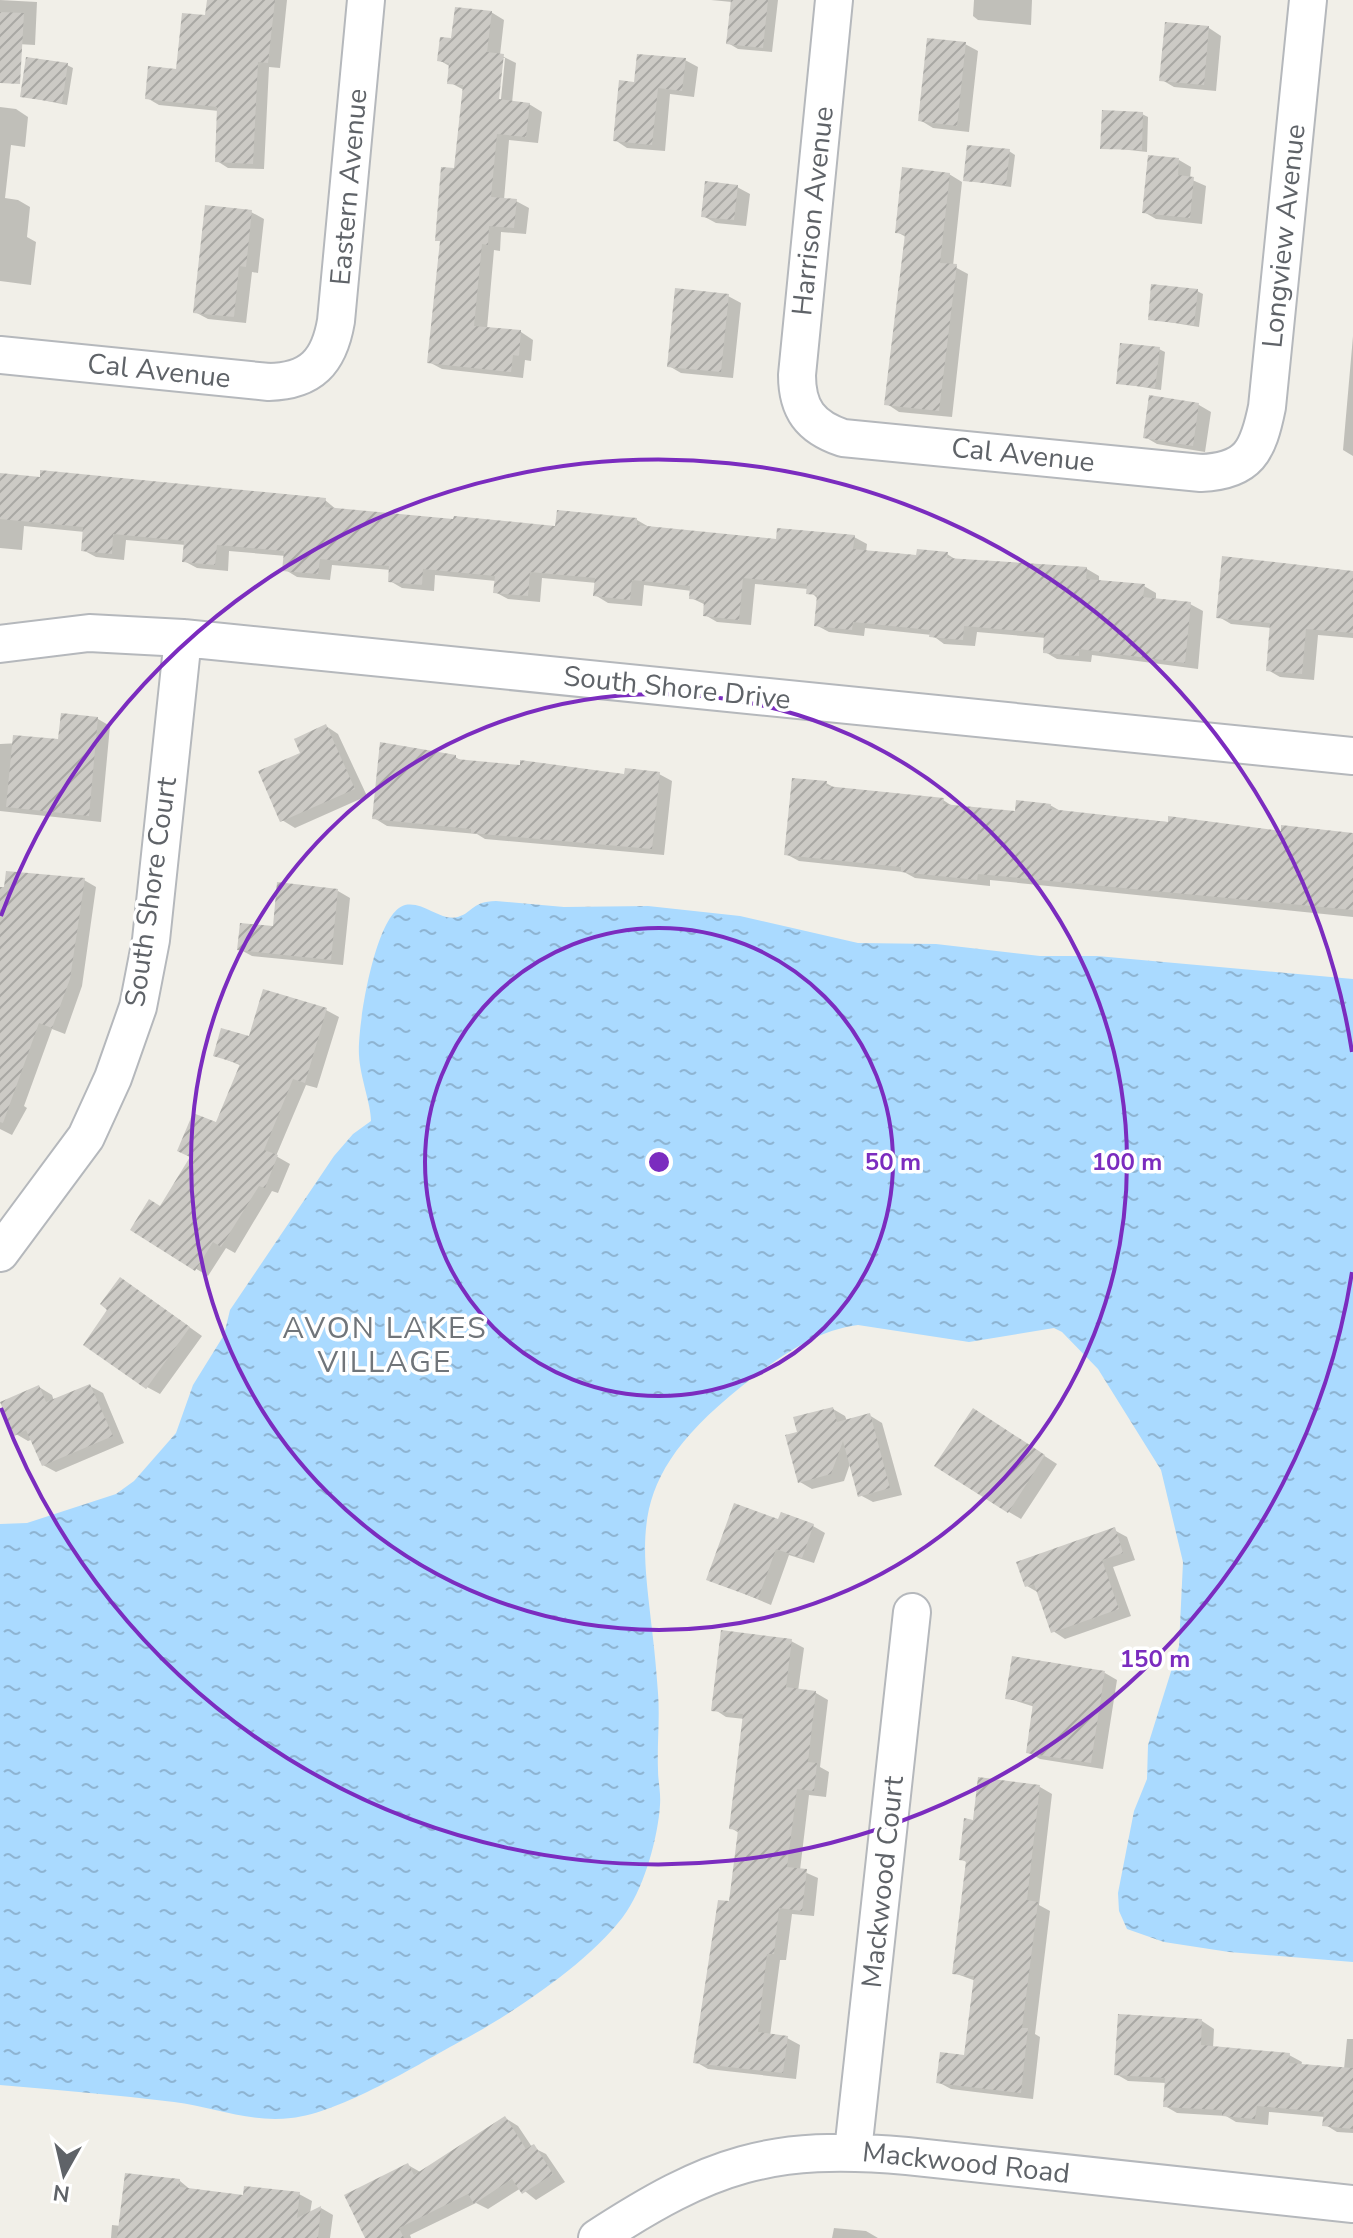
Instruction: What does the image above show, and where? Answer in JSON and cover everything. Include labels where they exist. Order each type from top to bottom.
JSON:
[{"type":"street","name":"Eastern Avenue","points":[[316,370],[327,356],[336,321],[366,0]]},
{"type":"street","name":"Harrison Avenue","points":[[809,420],[801,406],[797,375],[834,0]]},
{"type":"street","name":"Longview Avenue","points":[[1240,465],[1261,437],[1267,407],[1308,0]]},
{"type":"street","name":"Cal Avenue","points":[[0,355],[269,382],[301,378],[316,370]]},
{"type":"street","name":"Cal Avenue","points":[[809,420],[824,432],[843,438],[1201,473],[1222,472],[1240,465]]},
{"type":"street","name":"South Shore Drive","points":[[0,644],[89,633],[183,638],[1353,756]]},
{"type":"street","name":"South Shore Court","points":[[0,1253],[86,1137],[113,1078],[134,1018],[151,940],[183,638]]},
{"type":"street","name":"Mackwood Court","points":[[853,2151],[912,1612]]},
{"type":"street","name":"Mackwood Road","points":[[597,2238],[676,2189],[730,2167],[800,2153],[853,2151],[1353,2204]]},
{"type":"water","points":[[496,901],[564,907],[648,906],[740,916],[858,943],[936,944],[1040,956],[1097,956],[1353,979],[1353,1962],[1229,1952],[1164,1942],[1127,1929],[1119,1911],[1118,1893],[1134,1811],[1147,1779],[1148,1745],[1179,1646],[1183,1562],[1161,1470],[1098,1369],[1062,1332],[1054,1328],[969,1342],[858,1325],[811,1340],[742,1386],[700,1424],[671,1459],[654,1492],[646,1525],[645,1560],[659,1703],[659,1818],[650,1860],[634,1900],[595,1948],[552,1983],[483,2029],[379,2086],[311,2114],[261,2118],[174,2102],[0,2085],[0,1524],[27,1523],[116,1494],[134,1481],[176,1433],[193,1385],[224,1335],[230,1310],[334,1156],[353,1134],[371,1121],[360,1063],[361,1021],[377,948],[394,912],[405,905],[412,905],[452,918],[482,903]]},
{"type":"building","points":[[207,0],[275,0],[268,63],[258,62],[253,164],[215,162],[217,107],[145,99],[148,66],[176,69],[182,13],[205,15]]},
{"type":"building","points":[[731,0],[768,0],[763,48],[726,44]]},
{"type":"building","points":[[455,7],[492,11],[487,52],[504,54],[499,99],[530,103],[526,137],[497,134],[491,197],[517,199],[514,228],[489,226],[488,245],[482,244],[474,326],[521,330],[519,356],[513,355],[511,372],[427,363],[440,241],[435,241],[441,167],[454,168],[463,85],[447,84],[449,63],[437,61],[440,37],[451,38]]},
{"type":"building","points":[[0,12],[24,13],[20,84],[0,83]]},
{"type":"building","points":[[1165,22],[1209,26],[1204,85],[1159,81]]},
{"type":"building","points":[[927,38],[966,42],[957,126],[918,121]]},
{"type":"building","points":[[637,54],[686,58],[682,91],[658,88],[652,145],[613,141],[619,80],[634,82]]},
{"type":"building","points":[[26,57],[68,63],[62,103],[20,97]]},
{"type":"building","points":[[1102,110],[1143,112],[1142,150],[1100,149]]},
{"type":"building","points":[[967,145],[1010,149],[1006,185],[963,181]]},
{"type":"building","points":[[1148,155],[1179,158],[1178,175],[1194,177],[1190,218],[1142,213]]},
{"type":"building","points":[[902,167],[950,173],[940,263],[957,264],[939,411],[884,405],[905,234],[895,233]]},
{"type":"building","points":[[705,181],[738,185],[734,220],[701,217]]},
{"type":"building","points":[[205,205],[252,210],[246,267],[239,266],[234,317],[193,313]]},
{"type":"building","points":[[1151,284],[1198,289],[1194,325],[1148,320]]},
{"type":"building","points":[[675,288],[729,294],[721,372],[667,367]]},
{"type":"building","points":[[1120,343],[1160,347],[1155,388],[1116,384]]},
{"type":"building","points":[[1149,395],[1199,403],[1193,446],[1143,438]]},
{"type":"building","points":[[40,470],[326,498],[325,507],[453,519],[454,516],[555,526],[557,510],[637,518],[637,525],[776,539],[777,528],[855,535],[853,549],[916,555],[917,549],[948,552],[947,558],[1087,567],[1086,579],[1145,584],[1143,597],[1191,602],[1185,663],[1079,649],[1079,656],[1043,653],[1044,633],[964,626],[963,640],[929,637],[930,630],[853,622],[852,630],[814,626],[817,595],[806,594],[807,584],[743,578],[739,620],[703,616],[704,600],[689,599],[690,586],[632,580],[630,600],[593,596],[595,578],[530,572],[528,596],[493,593],[495,576],[423,569],[422,585],[388,582],[389,566],[320,559],[318,574],[282,571],[284,551],[217,545],[215,565],[182,562],[184,541],[113,534],[112,554],[81,551],[83,527],[0,519],[0,473],[40,477]]},
{"type":"building","points":[[1222,556],[1353,571],[1353,633],[1306,629],[1302,674],[1266,671],[1270,623],[1216,618]]},
{"type":"building","points":[[61,713],[98,717],[89,816],[6,807],[13,735],[58,739]]},
{"type":"building","points":[[326,724],[355,789],[280,822],[258,771],[300,753],[294,739]]},
{"type":"building","points":[[380,742],[456,755],[456,759],[520,765],[520,760],[624,774],[625,768],[660,772],[652,849],[471,833],[471,829],[372,819]]},
{"type":"building","points":[[792,778],[827,781],[826,786],[944,798],[943,804],[1015,811],[1016,800],[1051,804],[1050,809],[1168,822],[1168,816],[1281,831],[1281,825],[1353,833],[1353,910],[978,874],[977,880],[901,872],[901,867],[784,855]]},
{"type":"building","points":[[6,871],[85,878],[70,979],[52,1028],[39,1023],[3,1123],[0,1122],[0,887],[4,887]]},
{"type":"building","points":[[277,882],[338,889],[331,960],[237,950],[240,923],[273,926]]},
{"type":"building","points":[[263,989],[327,1008],[305,1083],[293,1079],[264,1150],[278,1155],[265,1188],[259,1186],[221,1247],[213,1242],[195,1271],[130,1230],[149,1199],[160,1206],[190,1157],[177,1151],[193,1113],[216,1122],[240,1064],[213,1056],[221,1028],[249,1036]]},
{"type":"building","points":[[120,1277],[190,1327],[146,1389],[83,1345],[107,1310],[100,1304]]},
{"type":"building","points":[[90,1384],[113,1436],[42,1466],[26,1430],[14,1436],[0,1402],[39,1385],[46,1402]]},
{"type":"building","points":[[833,1407],[837,1422],[870,1413],[890,1488],[858,1497],[843,1441],[831,1474],[798,1483],[785,1435],[797,1432],[793,1417]]},
{"type":"building","points":[[973,1408],[1045,1455],[1008,1513],[934,1466]]},
{"type":"building","points":[[734,1503],[778,1519],[781,1512],[814,1524],[802,1558],[776,1549],[758,1599],[706,1580]]},
{"type":"building","points":[[1115,1527],[1123,1553],[1102,1560],[1119,1609],[1051,1633],[1034,1584],[1025,1587],[1016,1562]]},
{"type":"building","points":[[721,1630],[792,1639],[786,1687],[816,1691],[808,1762],[817,1763],[814,1791],[797,1789],[787,1867],[807,1869],[802,1911],[779,1908],[774,1954],[767,1954],[758,2032],[788,2036],[783,2073],[693,2063],[718,1900],[729,1901],[738,1830],[729,1829],[743,1714],[711,1711]]},
{"type":"building","points":[[1012,1656],[1105,1671],[1091,1763],[1026,1753],[1033,1703],[1005,1699]]},
{"type":"building","points":[[978,1777],[1040,1785],[1027,1900],[1038,1902],[1022,2028],[1028,2028],[1021,2093],[936,2083],[940,2052],[964,2055],[974,1976],[952,1974],[966,1861],[959,1860],[964,1818],[973,1820]]},
{"type":"building","points":[[1118,2014],[1202,2019],[1201,2045],[1290,2053],[1289,2063],[1353,2068],[1353,2129],[1322,2126],[1324,2112],[1257,2106],[1255,2119],[1222,2116],[1222,2110],[1163,2107],[1165,2078],[1114,2075]]},
{"type":"building","points":[[505,2116],[526,2149],[534,2144],[553,2174],[522,2194],[512,2179],[474,2204],[468,2194],[399,2228],[404,2238],[365,2238],[344,2195],[408,2163],[414,2175]]},
{"type":"building","points":[[125,2173],[180,2179],[180,2187],[243,2195],[244,2186],[300,2192],[297,2218],[321,2206],[318,2238],[117,2238]]},
{"type":"district","name":"AVON LAKES VILLAGE","points":[[385,1345]]}]
